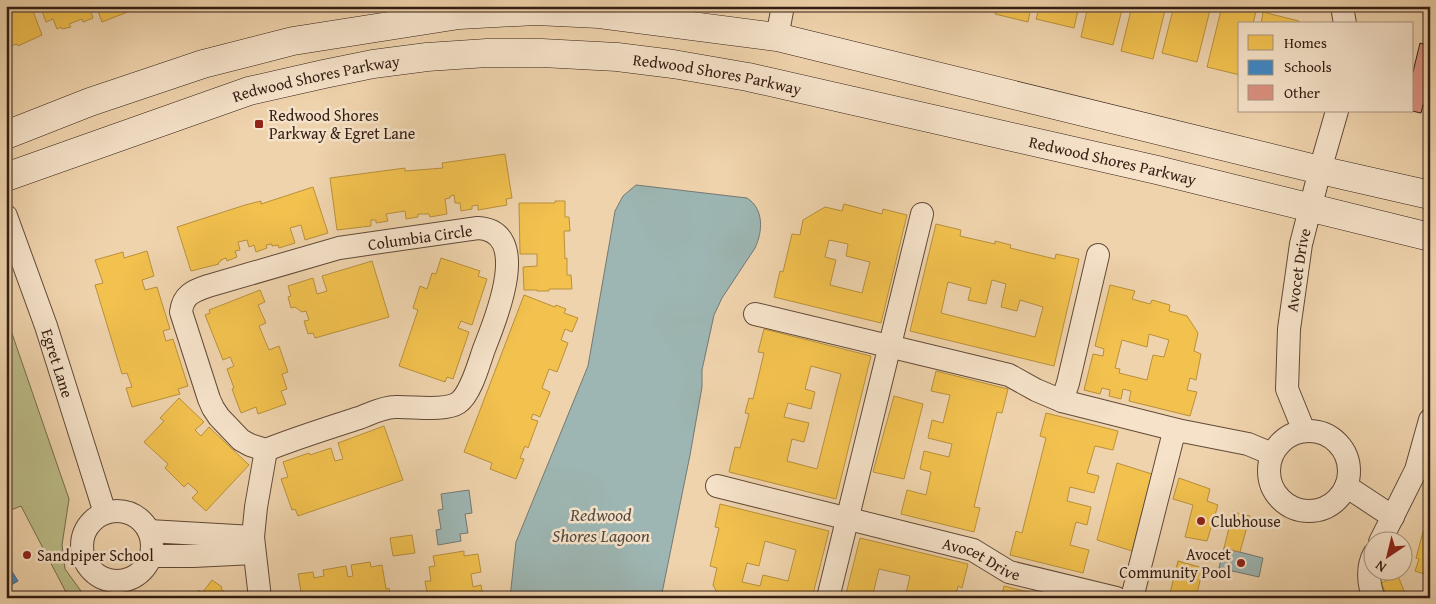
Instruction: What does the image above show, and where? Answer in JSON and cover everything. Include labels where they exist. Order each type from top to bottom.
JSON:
[{"type":"main road","points":[[6,135],[90,102],[203,64],[293,41],[459,14],[536,11],[600,14],[777,38],[1430,195]]},
{"type":"main road","name":"Redwood Shores Parkway","points":[[6,177],[249,91],[373,64],[487,53],[542,53],[617,57],[673,64],[748,77],[1310,206],[1430,237]]},
{"type":"street","points":[[777,38],[783,6]]},
{"type":"street","points":[[1342,6],[1345,22]]},
{"type":"street","name":"Avocet Drive","points":[[1304,431],[1287,389],[1289,329],[1300,244],[1338,112]]},
{"type":"street","points":[[828,598],[922,214]]},
{"type":"street","name":"Egret Lane","points":[[6,216],[46,326],[104,513]]},
{"type":"street","name":"Columbia Circle","points":[[472,229],[485,229],[501,240],[505,245],[507,255],[503,297],[470,388],[460,402],[447,407],[392,406],[266,450],[241,440],[219,417],[208,399],[182,312],[182,305],[186,296],[193,291],[208,286],[339,248],[472,229]]},
{"type":"street","points":[[1062,402],[1098,255]]},
{"type":"street","points":[[755,314],[1009,375],[1062,402],[1178,430],[1248,444],[1272,454]]},
{"type":"street","points":[[1385,532],[1416,470],[1430,420]]},
{"type":"street","points":[[1132,598],[1172,440],[1178,430]]},
{"type":"street","points":[[1304,431],[1318,432],[1330,438],[1340,447],[1347,459],[1349,473],[1346,486],[1335,500],[1319,510],[1306,511],[1294,508],[1282,501],[1274,491],[1270,479],[1269,466],[1272,454],[1280,443],[1291,435],[1304,431]]},
{"type":"street","points":[[260,598],[254,545],[256,506],[266,450]]},
{"type":"street","name":"Avocet Drive","points":[[717,486],[973,550],[1009,572],[1116,598]]},
{"type":"street","points":[[1346,486],[1393,517]]},
{"type":"street","points":[[120,511],[131,514],[141,521],[149,531],[152,541],[151,556],[148,564],[140,573],[130,579],[119,582],[108,581],[97,576],[88,568],[83,558],[81,546],[83,535],[88,525],[97,516],[120,511]]},
{"type":"street","points":[[149,531],[254,545]]},
{"type":"street","points":[[151,556],[193,556],[254,545]]},
{"type":"street","points":[[1370,582],[1374,598]]},
{"type":"green space","points":[[6,316],[69,499],[62,545],[65,569],[86,598],[69,598],[21,506],[6,512]]},
{"type":"water","name":"Redwood Shores Lagoon","points":[[636,185],[747,198],[757,208],[760,221],[760,235],[755,248],[722,298],[714,315],[702,370],[702,387],[690,455],[661,598],[510,598],[516,542],[588,366],[615,211],[623,196]]},
{"type":"water","points":[[469,490],[472,513],[465,514],[468,533],[460,534],[461,541],[438,545],[436,530],[441,529],[438,510],[443,509],[441,494]]},
{"type":"water","name":"Avocet Community Pool","points":[[1224,548],[1263,558],[1259,577],[1219,568]]},
{"type":"building: Homes","points":[[6,6],[31,6],[42,35],[18,46],[17,44],[6,47]]},
{"type":"building: Homes","points":[[40,6],[89,6],[93,18],[83,22],[82,19],[69,24],[71,27],[57,29],[53,19],[46,22]]},
{"type":"building: Homes","points":[[96,6],[143,6],[102,22]]},
{"type":"building: Homes","points":[[997,6],[1031,6],[1028,22],[995,14]]},
{"type":"building: Homes","points":[[1040,6],[1079,6],[1074,28],[1036,19]]},
{"type":"building: Homes","points":[[1088,6],[1123,6],[1113,45],[1081,37]]},
{"type":"building: Homes","points":[[1132,6],[1166,6],[1153,59],[1121,51]]},
{"type":"building: Homes","points":[[1174,6],[1211,6],[1197,62],[1162,53]]},
{"type":"building: Homes","points":[[1222,6],[1236,6],[1256,11],[1253,22],[1238,22],[1238,75],[1207,67]]},
{"type":"building: Homes","points":[[1263,12],[1299,21],[1299,22],[1261,22]]},
{"type":"building: Homes","points":[[505,154],[512,198],[506,199],[507,205],[478,210],[478,205],[472,206],[472,209],[461,211],[460,203],[455,203],[454,195],[445,199],[447,214],[430,217],[429,214],[418,214],[418,217],[406,219],[405,211],[386,214],[388,221],[376,223],[376,220],[371,220],[371,226],[337,230],[330,178],[405,168],[405,171],[443,168],[442,163]]},
{"type":"building: Homes","points":[[313,187],[328,233],[305,240],[301,225],[290,228],[295,243],[279,248],[278,245],[266,245],[267,248],[256,252],[254,245],[249,247],[247,240],[238,242],[240,250],[235,251],[237,257],[227,261],[226,258],[221,260],[219,264],[191,271],[177,227],[245,205],[261,201],[261,204]]},
{"type":"building: Homes","points":[[555,201],[565,201],[565,217],[569,217],[570,231],[564,231],[565,259],[567,258],[567,275],[571,275],[572,289],[549,289],[549,291],[524,290],[523,267],[537,266],[537,254],[520,254],[519,203],[555,203]]},
{"type":"building: Homes","points":[[844,204],[882,214],[883,209],[907,215],[881,323],[774,297],[780,271],[783,272],[792,234],[800,235],[803,220],[825,207],[842,211]],"holes":[[[829,240],[848,244],[846,256],[870,262],[862,293],[830,285],[836,260],[825,257]]]},
{"type":"building: Homes","points":[[936,224],[961,230],[960,236],[995,244],[995,241],[1011,245],[1010,248],[1055,259],[1056,254],[1079,259],[1054,366],[910,331]],"holes":[[[992,280],[1006,284],[1001,307],[1017,311],[1020,300],[1043,307],[1035,337],[941,313],[948,282],[971,288],[968,300],[986,304]]]},
{"type":"building: Homes","points":[[147,251],[154,276],[142,280],[145,290],[157,287],[170,329],[163,331],[166,341],[173,339],[188,386],[178,389],[180,394],[132,407],[126,388],[132,387],[127,373],[122,374],[95,285],[103,283],[95,260],[123,252],[124,258]]},
{"type":"building: Homes","points":[[441,258],[480,271],[478,276],[487,279],[472,325],[461,321],[458,328],[469,332],[453,379],[447,377],[445,382],[399,366],[418,310],[413,308],[420,286],[427,289],[432,273],[436,274]]},
{"type":"building: Homes","points":[[372,261],[389,317],[315,338],[313,333],[308,334],[304,321],[309,320],[306,311],[302,312],[295,307],[291,308],[288,297],[291,296],[288,286],[313,278],[317,294],[327,291],[322,276]]},
{"type":"building: Homes","points":[[1110,285],[1135,291],[1132,299],[1150,304],[1152,300],[1170,305],[1169,311],[1187,316],[1198,333],[1194,351],[1201,354],[1196,380],[1190,378],[1187,390],[1197,392],[1190,416],[1129,401],[1131,391],[1123,389],[1121,399],[1109,396],[1110,390],[1102,388],[1100,394],[1084,390],[1093,354],[1103,356],[1104,349],[1095,346]],"holes":[[[1149,334],[1169,340],[1164,357],[1153,355],[1147,380],[1119,373],[1120,369],[1115,368],[1122,340],[1147,347]]]},
{"type":"building: Homes","points":[[260,290],[265,302],[258,305],[266,323],[259,326],[269,350],[279,346],[288,372],[282,374],[287,389],[281,391],[286,404],[258,414],[256,407],[241,413],[227,369],[234,366],[230,357],[223,360],[205,315],[210,313],[209,310]]},
{"type":"building: Homes","points":[[524,295],[555,307],[556,305],[566,309],[564,313],[578,318],[572,332],[565,329],[561,340],[568,343],[557,372],[549,369],[542,388],[550,392],[540,417],[533,414],[531,419],[538,421],[528,448],[525,446],[520,458],[524,459],[516,479],[490,469],[492,463],[464,452]]},
{"type":"building: Homes","points":[[764,329],[871,356],[836,499],[729,472],[735,447],[740,448],[749,414],[745,413],[749,398],[753,399],[764,353],[758,352]],"holes":[[[811,366],[841,374],[817,469],[787,461],[792,439],[804,442],[809,423],[784,417],[788,403],[811,409],[815,392],[805,389]]]},
{"type":"building: Homes","points":[[936,371],[1008,389],[1002,413],[997,412],[974,507],[980,508],[974,532],[901,514],[907,490],[926,495],[931,472],[920,469],[924,451],[949,457],[952,444],[928,438],[932,420],[943,423],[950,395],[931,391]]},
{"type":"building: Homes","points":[[894,396],[923,404],[904,479],[873,472]]},
{"type":"building: Homes","points":[[179,398],[204,422],[195,430],[201,436],[209,427],[249,465],[206,511],[192,498],[198,492],[188,483],[184,487],[165,468],[168,464],[144,442],[164,421],[160,418]]},
{"type":"building: Homes","points":[[1046,413],[1118,431],[1113,450],[1095,446],[1087,473],[1099,476],[1094,493],[1070,487],[1067,501],[1091,507],[1087,525],[1076,522],[1070,545],[1089,550],[1083,573],[1010,555],[1016,531],[1022,533],[1046,438],[1040,436]]},
{"type":"building: Homes","points":[[384,426],[403,480],[298,516],[295,509],[292,510],[281,479],[288,477],[283,462],[331,448],[335,461],[343,459],[338,443]]},
{"type":"building: Homes","points":[[1117,463],[1152,474],[1132,551],[1097,540]]},
{"type":"building: Homes","name":"Clubhouse","points":[[1179,478],[1210,489],[1207,501],[1218,505],[1207,541],[1185,537],[1193,505],[1173,499]]},
{"type":"building: Homes","points":[[720,504],[829,531],[812,598],[720,598],[713,585],[717,568],[710,566],[719,528],[715,527]],"holes":[[[765,541],[796,550],[788,581],[763,575],[760,586],[742,582],[747,563],[759,566]]]},
{"type":"building: Homes","points":[[1233,512],[1250,516],[1240,552],[1224,548]]},
{"type":"building: Homes","points":[[1430,524],[1430,576],[1415,571],[1419,559],[1416,558],[1423,532],[1427,533]]},
{"type":"building: Homes","points":[[412,535],[415,553],[393,556],[390,538]]},
{"type":"building: Homes","points":[[860,538],[968,564],[962,588],[958,586],[955,598],[905,598],[910,576],[879,569],[872,598],[845,598]]},
{"type":"building: Homes","points":[[464,551],[464,556],[478,554],[481,572],[471,574],[473,587],[481,585],[483,598],[428,598],[425,581],[431,581],[429,567],[435,566],[433,556]]},
{"type":"building: Homes","points":[[1178,561],[1203,568],[1196,598],[1169,597]]},
{"type":"building: Homes","points":[[370,562],[371,567],[382,565],[386,589],[389,588],[391,598],[302,598],[298,574],[313,572],[314,578],[324,576],[323,570],[346,566],[348,577],[353,576],[351,565]]},
{"type":"building: Homes","points":[[212,580],[232,598],[193,598],[199,590],[202,593]]},
{"type":"building: Homes","points":[[1400,582],[1407,598],[1388,598],[1381,583]]},
{"type":"building: Homes","points":[[1004,586],[1052,598],[1001,598]]},
{"type":"building: Schools","points":[[6,562],[18,581],[6,588]]},
{"type":"building: Other","points":[[1420,43],[1430,46],[1430,107],[1423,105],[1421,113],[1414,111],[1414,68]]},
{"type":"place","name":"Redwood Shores Parkway & Egret Lane","points":[[259,124]]},
{"type":"place","name":"Clubhouse","points":[[1201,521]]},
{"type":"place","name":"Sandpiper School","points":[[27,555]]},
{"type":"place","name":"Avocet Community Pool","points":[[1241,563]]}]
